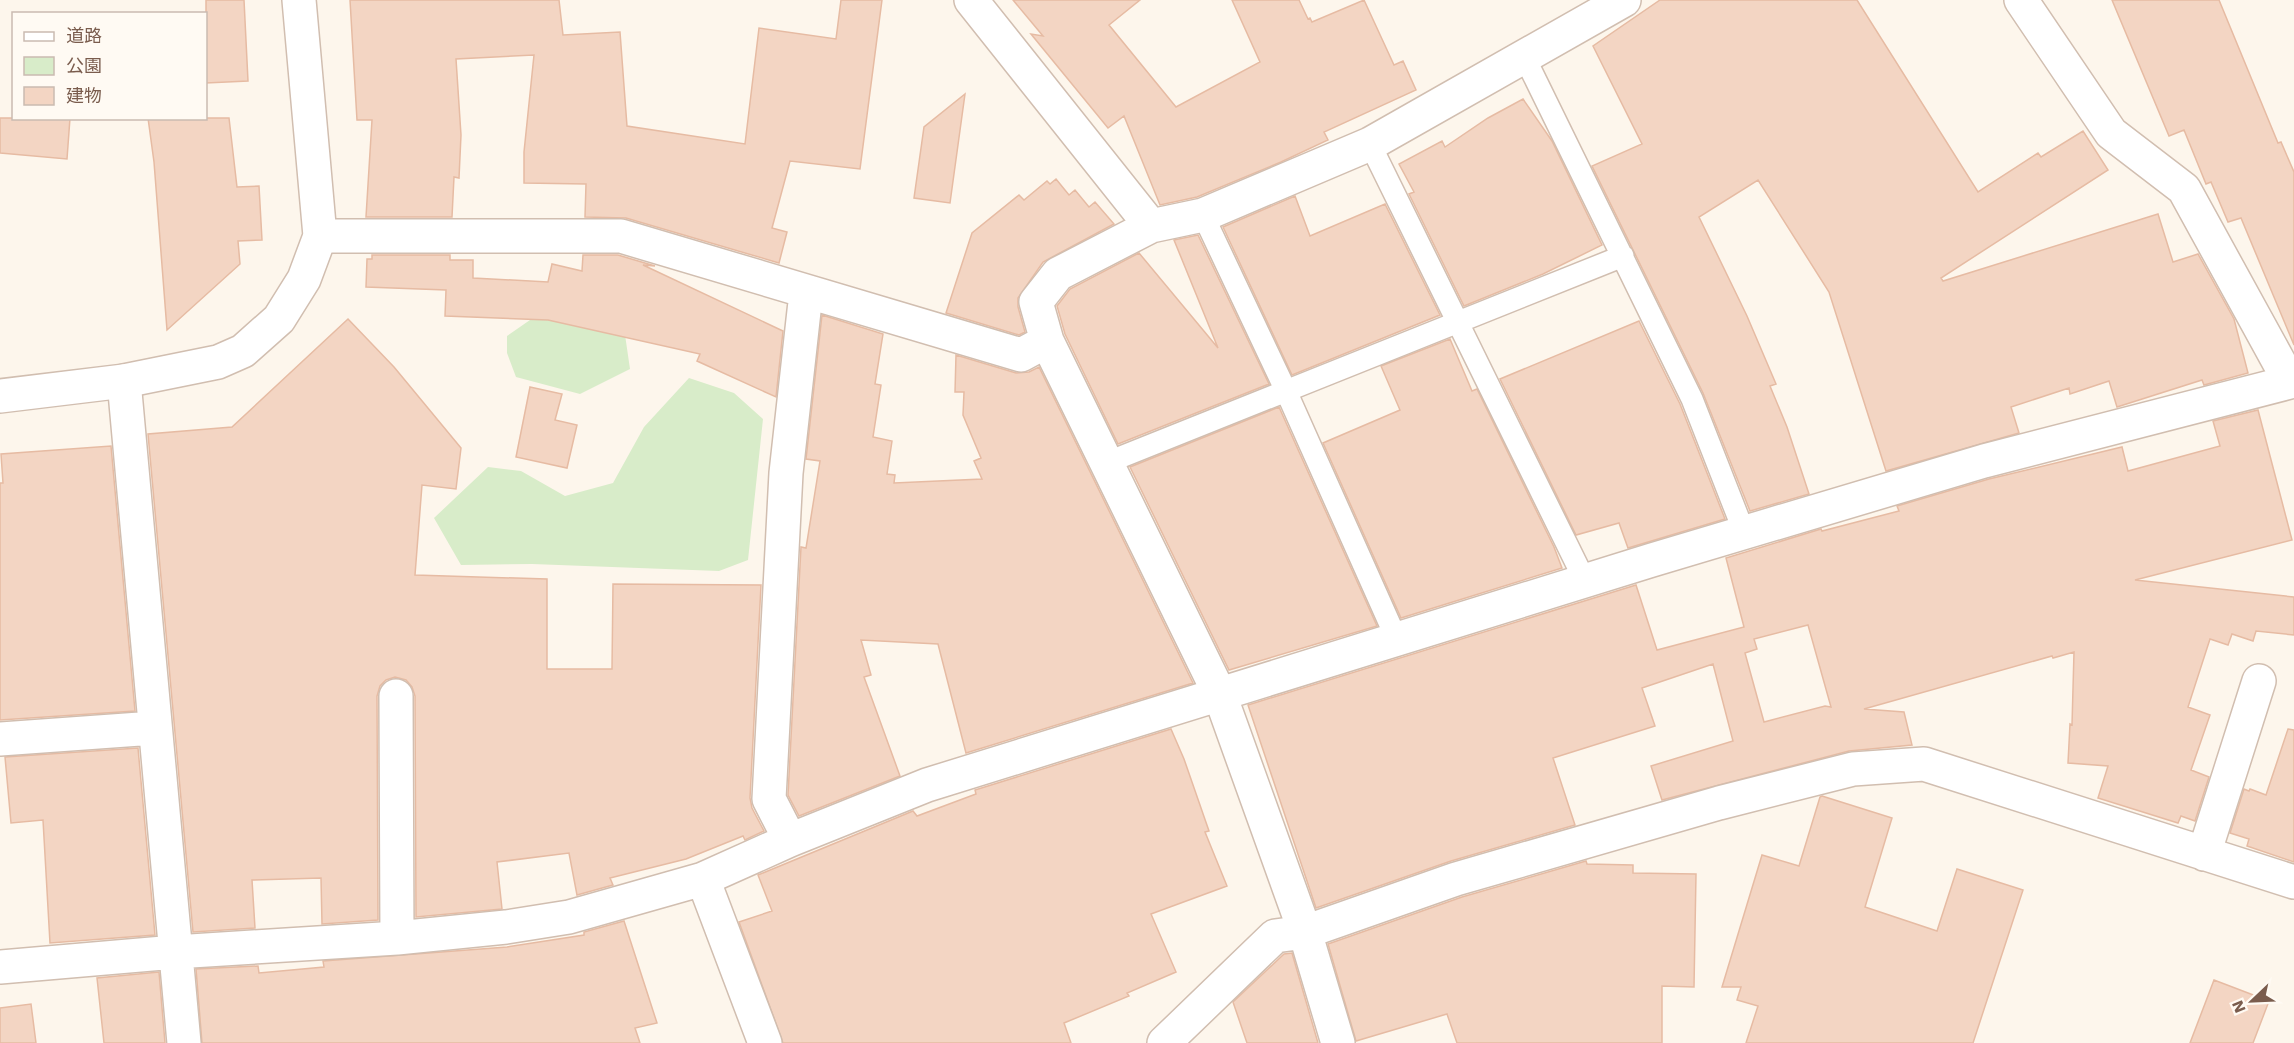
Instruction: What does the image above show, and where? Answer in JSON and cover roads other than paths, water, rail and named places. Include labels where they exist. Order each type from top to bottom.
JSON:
[{"type":"street","points":[[0,396],[124,381],[218,362],[243,351],[279,319],[304,279],[320,236],[299,0]]},
{"type":"street","points":[[971,0],[1067,123],[1152,226]]},
{"type":"street","points":[[1338,1043],[1305,932],[1220,695],[1047,341],[1036,302],[1058,274],[1152,226],[1203,215],[1370,144],[1624,0]]},
{"type":"street","points":[[0,967],[175,952],[397,938],[506,927],[570,917],[703,879],[790,840],[927,785],[1744,532],[1984,461],[2292,381],[2184,189],[2111,133],[2021,0]]},
{"type":"street","points":[[320,236],[621,236],[806,293],[1021,355],[1047,341]]},
{"type":"street","points":[[790,840],[769,800],[786,473],[806,293]]},
{"type":"street","points":[[124,381],[184,1043]]},
{"type":"street","points":[[2204,854],[2259,681]]},
{"type":"street","points":[[396,696],[397,938]]},
{"type":"street","points":[[0,740],[154,728]]},
{"type":"street","points":[[1164,1043],[1275,936],[1305,932],[1456,879],[1719,803],[1853,769],[1924,764],[2294,882]]},
{"type":"street","points":[[703,879],[765,1043]]},
{"type":"lane","points":[[1524,56],[1692,399],[1744,532]]},
{"type":"lane","points":[[1370,144],[1586,581]]},
{"type":"lane","points":[[1203,215],[1286,391],[1397,639]]},
{"type":"lane","points":[[1106,463],[1623,256]]}]
